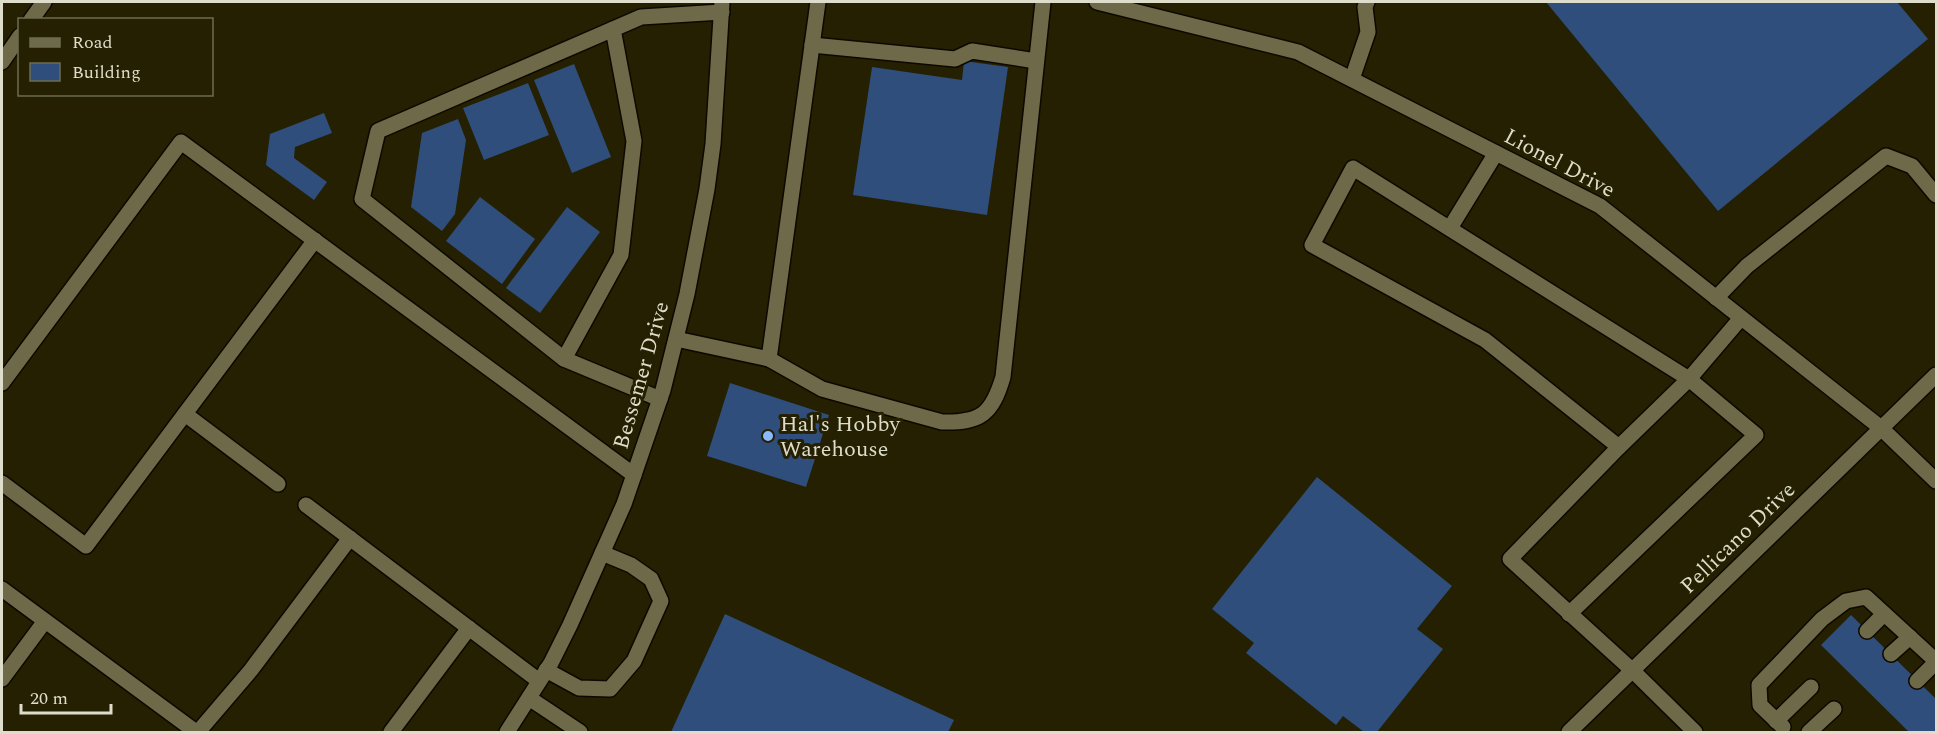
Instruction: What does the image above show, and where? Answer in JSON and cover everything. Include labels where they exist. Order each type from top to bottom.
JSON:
[{"type":"street","points":[[32,18],[44,2]]},
{"type":"street","points":[[769,359],[818,2]]},
{"type":"street","points":[[676,339],[769,359],[822,389],[942,422],[962,422],[981,417],[996,399],[1002,377],[1043,2]]},
{"type":"street","name":"Lionel Drive","points":[[1097,2],[1132,6],[1298,52],[1600,206],[1881,428],[1936,481]]},
{"type":"street","points":[[1352,79],[1368,32],[1366,2]]},
{"type":"street","points":[[660,399],[564,359],[362,199],[378,131],[641,17],[722,7]]},
{"type":"street","name":"Bessemer Drive","points":[[507,732],[543,676],[570,625],[624,504],[660,399],[687,294],[707,189],[713,144],[722,7]]},
{"type":"street","points":[[564,359],[621,255],[634,141],[613,29]]},
{"type":"street","points":[[2,62],[18,39]]},
{"type":"street","points":[[812,45],[955,59],[972,51],[1036,61]]},
{"type":"street","points":[[2,383],[181,142],[634,475]]},
{"type":"street","points":[[1449,228],[1496,153]]},
{"type":"street","points":[[1716,298],[1747,266],[1886,156],[1912,166],[1936,195]]},
{"type":"street","points":[[1569,614],[1756,435],[1689,379],[1353,168],[1312,245],[1485,340],[1619,447]]},
{"type":"street","points":[[2,483],[86,546],[315,240]]},
{"type":"street","points":[[1695,732],[1633,671],[1510,560],[1619,447],[1689,379],[1741,318]]},
{"type":"street","name":"Pellicano Drive","points":[[1569,732],[1936,375]]},
{"type":"street","points":[[184,414],[278,484]]},
{"type":"street","points":[[306,505],[469,628],[543,676],[579,688],[610,689],[634,661],[661,601],[651,579],[631,565],[602,553]]},
{"type":"street","points":[[2,588],[197,732],[251,670],[350,538]]},
{"type":"street","points":[[1810,687],[1781,728],[1760,705],[1760,685],[1822,619],[1846,601],[1866,597],[1936,661],[1917,681]]},
{"type":"street","points":[[1867,631],[1884,614]]},
{"type":"street","points":[[2,678],[45,621]]},
{"type":"street","points":[[391,732],[469,628]]},
{"type":"street","points":[[1892,654],[1910,637]]},
{"type":"street","points":[[529,698],[580,732]]},
{"type":"street","points":[[1809,732],[1834,709]]},
{"type":"building","points":[[1546,2],[1897,2],[1928,39],[1718,211]]},
{"type":"building","points":[[964,61],[1008,67],[987,215],[853,195],[872,67],[962,80]]},
{"type":"building","points":[[574,64],[611,157],[572,173],[534,80]]},
{"type":"building","points":[[528,83],[549,135],[484,160],[463,108]]},
{"type":"building","points":[[324,113],[332,133],[295,147],[294,158],[327,182],[314,200],[266,165],[270,134]]},
{"type":"building","points":[[458,119],[466,140],[455,214],[442,231],[411,207],[422,133]]},
{"type":"building","points":[[480,197],[535,239],[502,284],[446,241]]},
{"type":"building","points":[[567,207],[600,232],[540,313],[506,288]]},
{"type":"building","name":"Hal's Hobby Warehouse","points":[[730,383],[829,415],[806,487],[707,456]]},
{"type":"building","points":[[1317,477],[1452,586],[1417,629],[1443,649],[1377,732],[1364,732],[1343,716],[1336,725],[1246,653],[1254,643],[1212,609]]},
{"type":"building","points":[[725,614],[954,720],[948,732],[671,732]]},
{"type":"building","points":[[1851,615],[1936,699],[1936,732],[1909,732],[1821,645]]},
{"type":"place","name":"Hal's Hobby Warehouse","points":[[768,436]]}]
